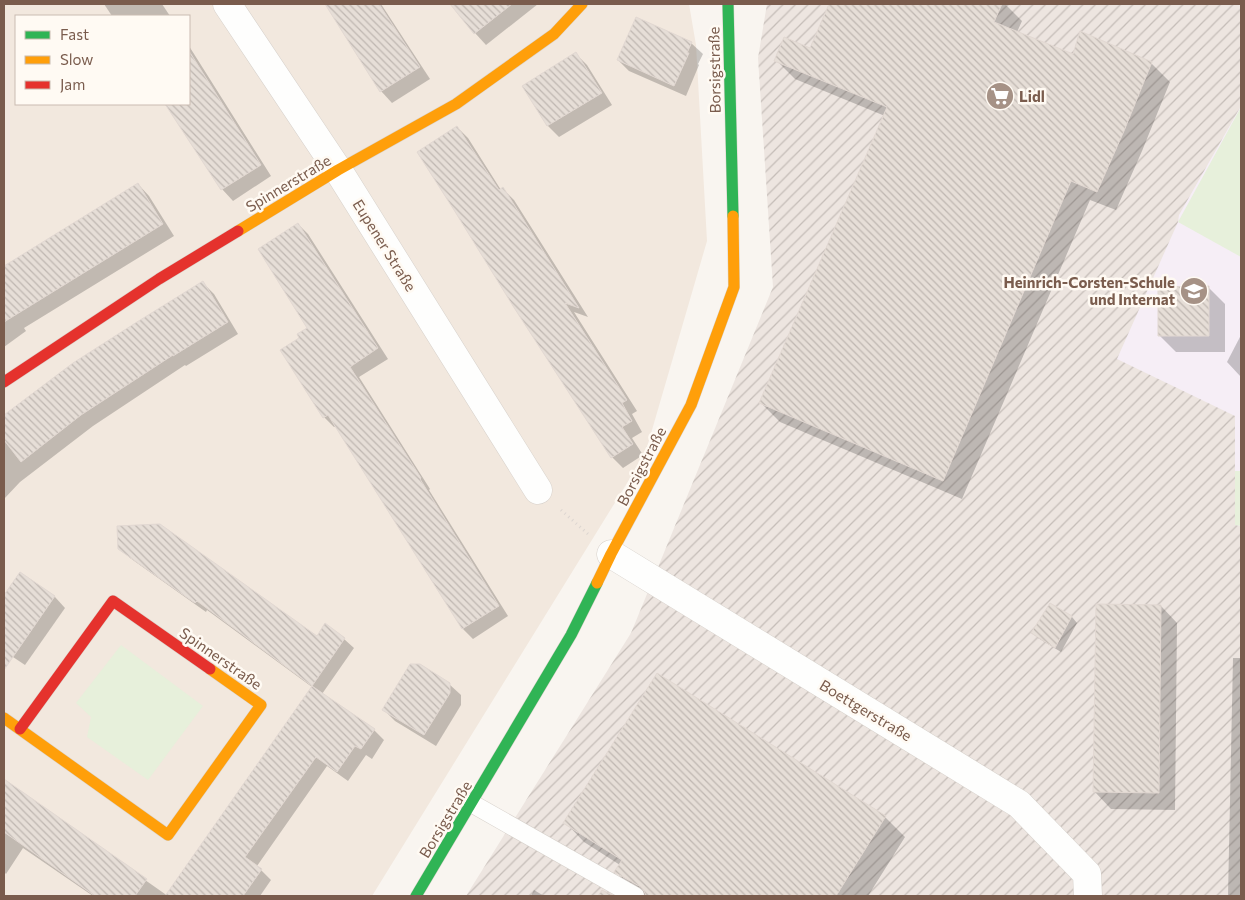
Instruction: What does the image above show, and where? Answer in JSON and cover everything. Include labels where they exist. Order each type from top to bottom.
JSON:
[{"type":"street","name":"Eupener Straße","points":[[227,4],[338,170],[538,490]]},
{"type":"street","name":"Spinnerstraße","points":[[4,382],[159,279],[338,170],[456,104],[554,34],[582,4]]},
{"type":"street","name":"Borsigstraße","points":[[416,896],[571,635],[611,554],[691,405],[734,287],[728,4]]},
{"type":"street","name":"Boettgerstraße","points":[[611,554],[1019,804],[1087,874],[1088,896]]},
{"type":"street","name":"Spinnerstraße","points":[[4,718],[168,835],[260,705],[113,601],[20,729]]},
{"type":"lane","points":[[471,803],[635,896]]},
{"type":"path","points":[[538,490],[611,554]]},
{"type":"shaded area","points":[[4,4],[689,4],[696,45],[707,241],[645,454],[372,896],[4,896]]},
{"type":"shaded area","points":[[767,4],[1241,4],[1241,896],[466,896],[631,633],[773,287],[758,58]]},
{"type":"shaded area","name":"Heinrich-Corsten-Schule und Internat","points":[[1241,106],[1241,526],[1235,525],[1235,416],[1117,359],[1178,222],[1179,215]]},
{"type":"green space","points":[[1241,107],[1241,257],[1178,222]]},
{"type":"green space","points":[[1235,471],[1241,471],[1241,526],[1235,525]]},
{"type":"green space","points":[[121,645],[203,706],[148,780],[87,737],[91,717],[76,703]]},
{"type":"building","points":[[325,4],[379,4],[420,67],[380,92]]},
{"type":"building","points":[[450,4],[512,4],[474,34]]},
{"type":"building","points":[[829,4],[1002,4],[994,22],[1073,54],[1080,31],[1152,62],[1097,192],[1071,181],[943,481],[759,403],[887,107],[774,61],[784,37],[810,48]]},
{"type":"building","points":[[636,17],[692,42],[674,86],[617,60]]},
{"type":"building","points":[[576,52],[602,93],[547,126],[522,86]]},
{"type":"building","points":[[190,53],[261,165],[221,190],[166,105],[190,105]]},
{"type":"building","points":[[457,126],[499,190],[503,187],[579,308],[565,303],[627,400],[622,403],[632,421],[622,427],[633,444],[611,458],[417,152]]},
{"type":"building","points":[[138,183],[163,224],[4,322],[4,266]]},
{"type":"building","points":[[298,223],[378,348],[350,367],[421,478],[499,606],[462,629],[328,415],[323,418],[280,350],[299,338],[297,334],[307,328],[258,249]]},
{"type":"building","points":[[203,281],[228,322],[173,355],[81,415],[21,462],[4,440],[4,415],[73,363]]},
{"type":"building","points":[[1209,286],[1209,336],[1158,336],[1158,287]]},
{"type":"building","points":[[160,524],[317,636],[325,623],[345,638],[312,686],[197,601],[195,603],[118,549],[117,526]]},
{"type":"building","points":[[20,572],[55,596],[4,670],[4,595]]},
{"type":"building","points":[[1050,603],[1072,616],[1055,648],[1031,633]]},
{"type":"building","points":[[1096,604],[1161,605],[1159,793],[1093,792]]},
{"type":"building","points":[[410,664],[420,664],[450,683],[450,693],[424,735],[382,710]]},
{"type":"building","points":[[657,673],[886,816],[836,896],[646,896],[641,887],[614,872],[622,860],[563,823]]},
{"type":"building","points":[[312,686],[375,729],[361,749],[355,746],[337,772],[316,757],[245,857],[262,869],[243,896],[165,896]]},
{"type":"building","points":[[4,779],[147,879],[135,896],[95,896],[4,832]]},
{"type":"building","points":[[602,890],[614,896],[598,896]]},
{"type":"traffic: fast","points":[[728,4],[733,216]]},
{"type":"traffic: fast","points":[[416,896],[571,635],[597,583]]},
{"type":"traffic: slow","points":[[238,231],[338,170],[456,104],[554,34],[582,4]]},
{"type":"traffic: slow","points":[[597,583],[691,405],[734,287],[733,216]]},
{"type":"traffic: slow","points":[[4,718],[168,835],[261,705],[210,669]]},
{"type":"traffic: jam","points":[[4,382],[159,279],[238,231]]},
{"type":"traffic: jam","points":[[20,729],[113,601],[210,669]]},
{"type":"place","name":"Lidl","points":[[1000,96]]},
{"type":"place","name":"Heinrich-Corsten-Schule und Internat","points":[[1194,291]]}]
